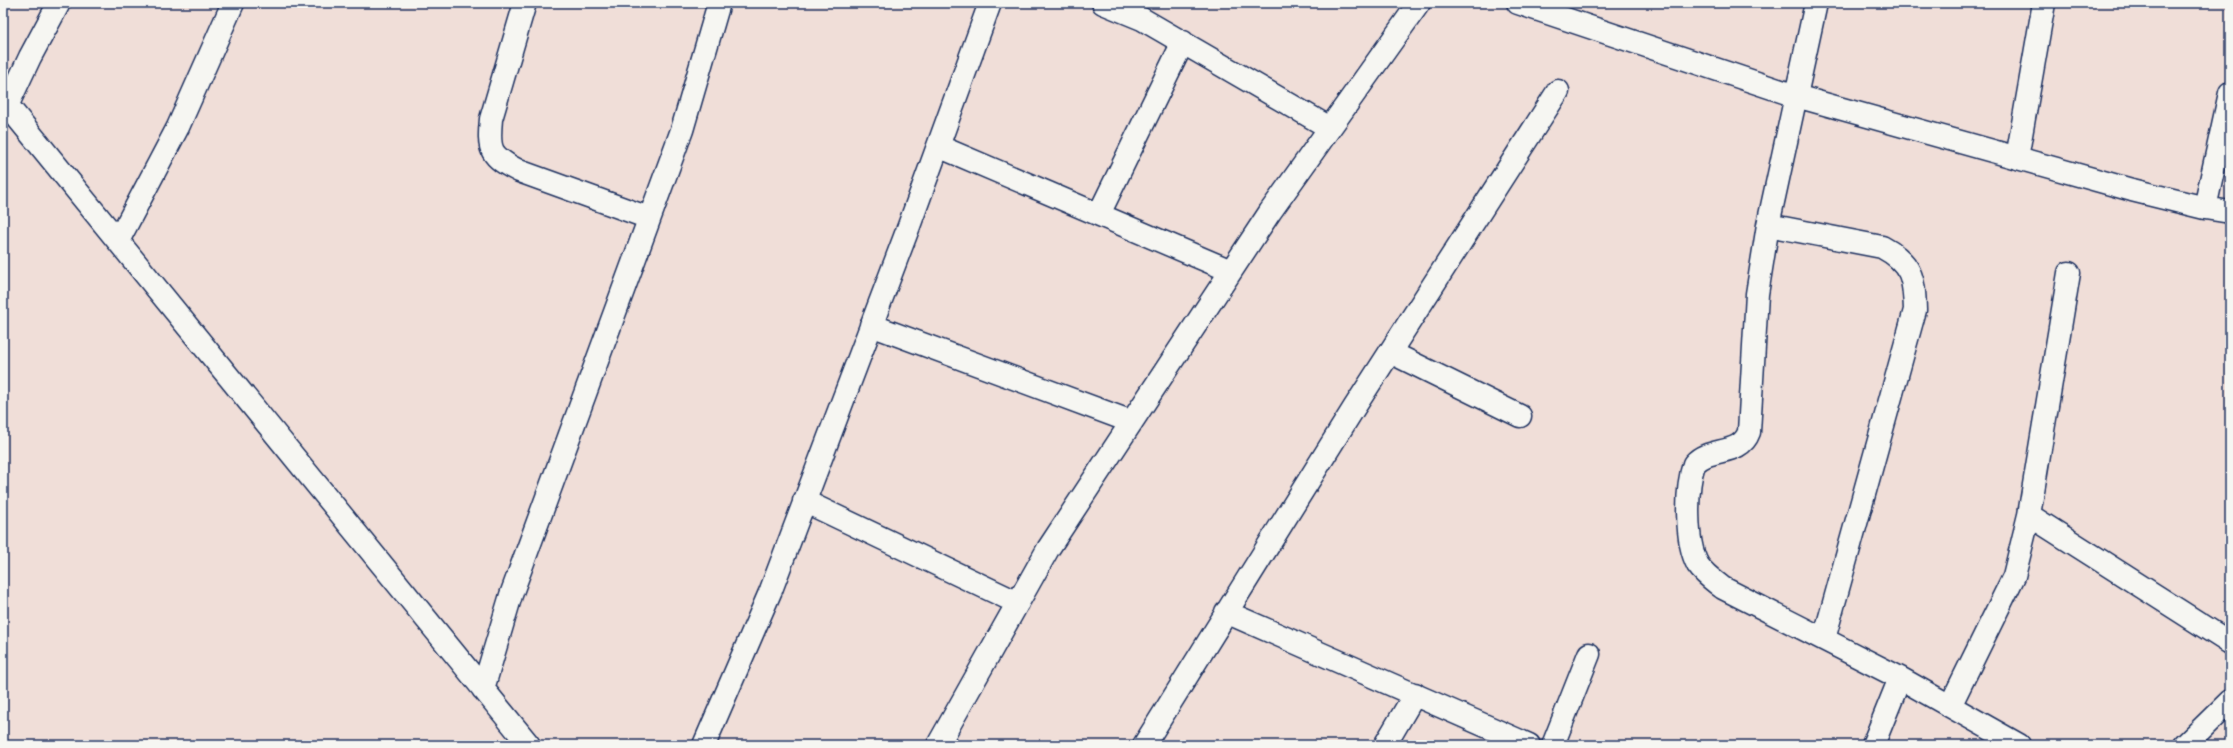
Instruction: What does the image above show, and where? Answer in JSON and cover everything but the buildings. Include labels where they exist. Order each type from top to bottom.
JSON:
[{"type":"street","points":[[59,3],[5,103],[529,745]]},
{"type":"street","points":[[118,241],[178,127],[233,3]]},
{"type":"street","points":[[525,3],[491,119],[489,139],[491,152],[501,161],[519,171],[649,218]]},
{"type":"street","points":[[483,689],[511,596],[682,130],[719,3]]},
{"type":"street","points":[[704,745],[771,590],[938,146],[990,3]]},
{"type":"street","points":[[1103,3],[1142,19],[1330,128]]},
{"type":"street","points":[[938,745],[1048,549],[1270,212],[1419,3]]},
{"type":"street","points":[[1518,3],[1796,96],[2017,158],[2205,208],[2230,212]]},
{"type":"street","points":[[1816,3],[1768,225],[1757,294],[1749,432],[1747,440],[1742,445],[1705,456],[1694,464],[1690,485],[1689,532],[1692,551],[1698,565],[1709,578],[1723,588],[1900,678],[2019,745]]},
{"type":"street","points":[[2017,158],[2044,3]]},
{"type":"street","points":[[1099,214],[1183,42]]},
{"type":"street","points":[[1144,745],[1390,352],[1558,91]]},
{"type":"street","points":[[2205,208],[2230,92]]},
{"type":"street","points":[[938,146],[1231,270]]},
{"type":"street","points":[[1768,225],[1882,247],[1897,255],[1911,272],[1914,288],[1915,310],[1824,639]]},
{"type":"street","points":[[1950,706],[2014,576],[2030,515],[2069,273]]},
{"type":"street","points":[[871,325],[1132,422]]},
{"type":"street","points":[[1390,352],[1520,416]]},
{"type":"street","points":[[804,500],[1018,603]]},
{"type":"street","points":[[2030,515],[2230,643]]},
{"type":"street","points":[[1226,612],[1529,745]]},
{"type":"street","points":[[1553,745],[1590,654]]},
{"type":"street","points":[[1873,745],[1900,678]]},
{"type":"street","points":[[1385,745],[1415,694]]},
{"type":"street","points":[[2185,745],[2230,701]]}]
